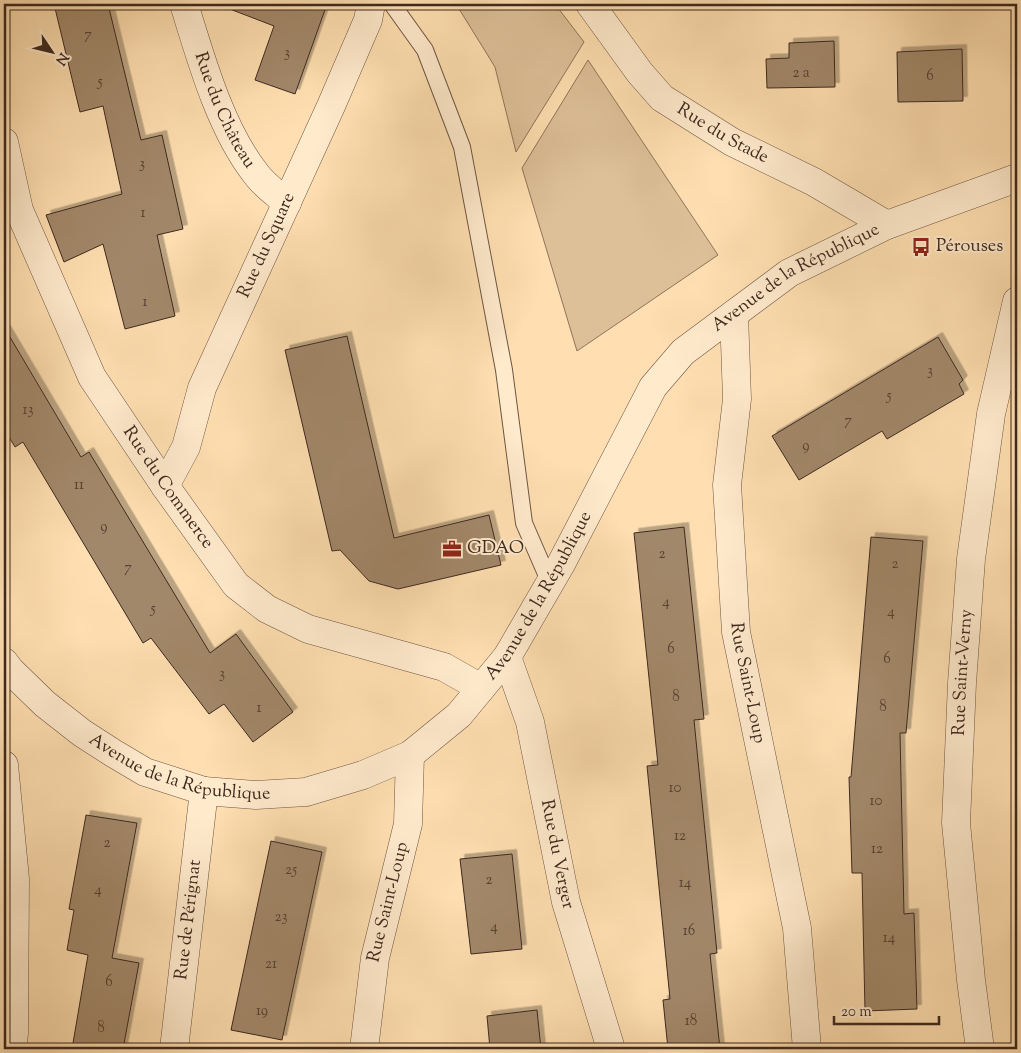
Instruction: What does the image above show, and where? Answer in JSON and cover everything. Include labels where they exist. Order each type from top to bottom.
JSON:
[{"type":"street","name":"Rue du Château","points":[[184,4],[202,61],[230,132],[256,174],[287,203]]},
{"type":"street","name":"Rue du Square","points":[[165,486],[186,447],[202,388],[368,20],[371,4]]},
{"type":"street","name":"Rue du Stade","points":[[590,4],[640,73],[662,98],[732,142],[814,182],[887,225]]},
{"type":"street","name":"Rue du Commerce","points":[[4,142],[19,210],[92,377],[165,486],[236,584],[267,609],[308,629],[444,667],[481,688]]},
{"type":"street","name":"Avenue de la République","points":[[6,671],[45,704],[113,753],[145,772],[204,791],[256,795],[306,792],[363,775],[410,755],[459,715],[507,657],[550,584],[652,387],[683,352],[789,273],[887,225],[1017,178]]},
{"type":"street","name":"Rue Saint-Verny","points":[[980,1049],[971,980],[956,823],[962,683],[971,559],[991,414],[1017,301]]},
{"type":"street","name":"Rue Saint-Loup","points":[[734,314],[737,399],[727,486],[736,632],[797,928],[807,1049]]},
{"type":"street","name":"Rue du Verger","points":[[507,657],[530,722],[566,902],[611,1049]]},
{"type":"street","name":"Rue Saint-Loup","points":[[364,1049],[375,958],[408,824],[410,755]]},
{"type":"street","points":[[4,764],[15,879],[14,1033],[12,1049]]},
{"type":"street","name":"Rue de Pérignat","points":[[174,1049],[204,791]]},
{"type":"lane","points":[[392,4],[425,50],[462,147],[504,370],[524,523],[550,584]]},
{"type":"shaded area","points":[[456,4],[555,4],[584,42],[516,152],[495,67]]},
{"type":"shaded area","points":[[588,60],[718,255],[577,351],[522,168]]},
{"type":"building","points":[[54,4],[108,4],[141,140],[162,135],[183,229],[157,235],[175,316],[125,329],[103,244],[64,262],[46,215],[122,194],[103,106],[80,112]]},
{"type":"building","points":[[223,4],[327,4],[295,94],[255,80],[274,26],[222,6]]},
{"type":"building","points":[[834,41],[835,87],[767,88],[766,59],[789,58],[789,43]]},
{"type":"building","points":[[962,49],[963,101],[898,102],[897,52]]},
{"type":"building","points":[[4,327],[81,457],[89,452],[210,653],[236,634],[293,712],[253,742],[224,704],[209,714],[151,638],[143,643],[23,442],[15,447],[4,429]]},
{"type":"building","points":[[347,336],[394,538],[489,515],[501,565],[398,589],[369,581],[340,550],[332,551],[285,350]]},
{"type":"building","points":[[938,337],[963,380],[959,384],[964,394],[887,439],[882,431],[799,480],[772,436]]},
{"type":"building","points":[[684,527],[704,719],[694,720],[717,953],[710,954],[720,1049],[668,1049],[663,1000],[670,999],[647,766],[658,765],[634,533]]},
{"type":"building","points":[[871,537],[923,541],[906,733],[900,733],[904,914],[914,913],[917,1009],[865,1011],[862,873],[852,873],[849,777],[851,777]]},
{"type":"building","points":[[86,815],[137,823],[112,958],[139,963],[123,1049],[72,1049],[88,955],[67,950],[74,910],[69,909]]},
{"type":"building","points":[[271,841],[322,852],[282,1040],[231,1030]]},
{"type":"building","points":[[512,854],[522,949],[471,954],[460,859]]},
{"type":"building","points":[[537,1010],[541,1049],[490,1049],[487,1016]]},
{"type":"place","name":"Pérouses","points":[[921,247]]},
{"type":"place","name":"GDAO","points":[[452,549]]}]
